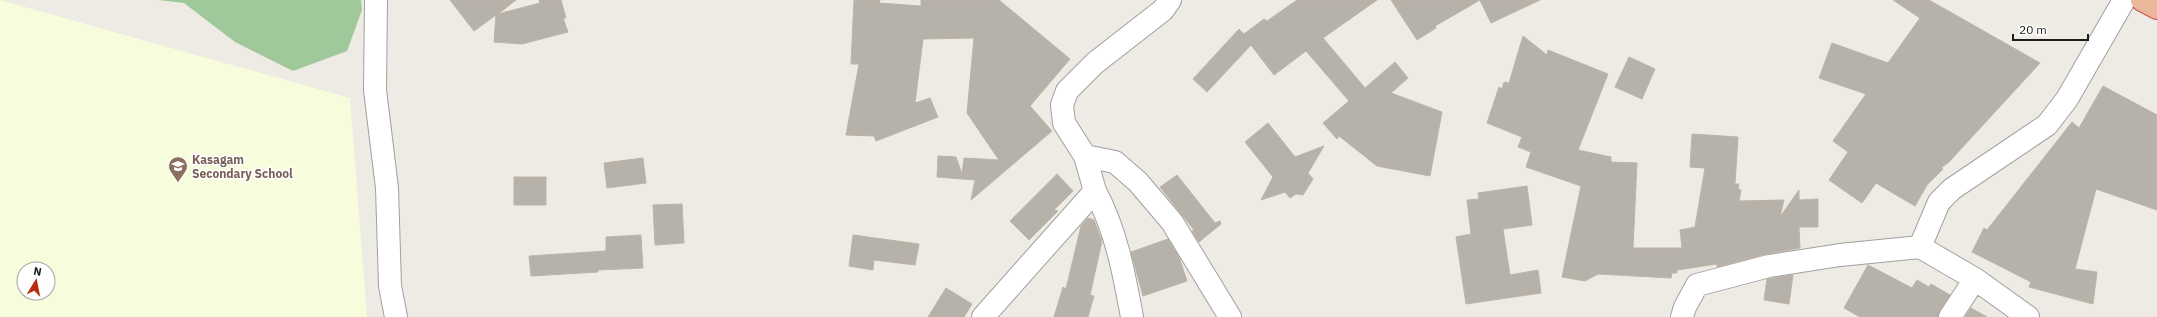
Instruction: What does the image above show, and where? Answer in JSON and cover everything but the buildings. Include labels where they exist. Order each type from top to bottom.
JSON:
[{"type":"highway","points":[[2142,0],[2157,8]]},
{"type":"street","points":[[376,0],[375,90],[387,188],[390,286],[396,317]]},
{"type":"street","points":[[1132,317],[1125,287],[1123,265],[1107,214],[1095,191],[1084,156],[1064,123],[1062,105],[1067,91],[1094,63],[1163,10],[1170,0]]},
{"type":"street","points":[[1920,247],[1939,202],[1952,188],[2048,124],[2067,99],[2124,0]]},
{"type":"street","points":[[1084,156],[1116,162],[1138,182],[1172,222],[1230,317]]},
{"type":"street","points":[[983,317],[1095,191]]},
{"type":"street","points":[[1682,317],[1684,307],[1697,285],[1768,266],[1840,255],[1920,247],[1975,280],[2028,317]]},
{"type":"street","points":[[1950,317],[1975,280]]},
{"type":"shaded area","name":"Kasagam Secondary School","points":[[0,0],[350,98],[367,317],[0,317]]},
{"type":"green space","points":[[158,0],[361,0],[362,10],[347,51],[293,71],[235,42],[184,3]]},
{"type":"place","name":"Kasagam Secondary School","points":[[178,183]]}]
